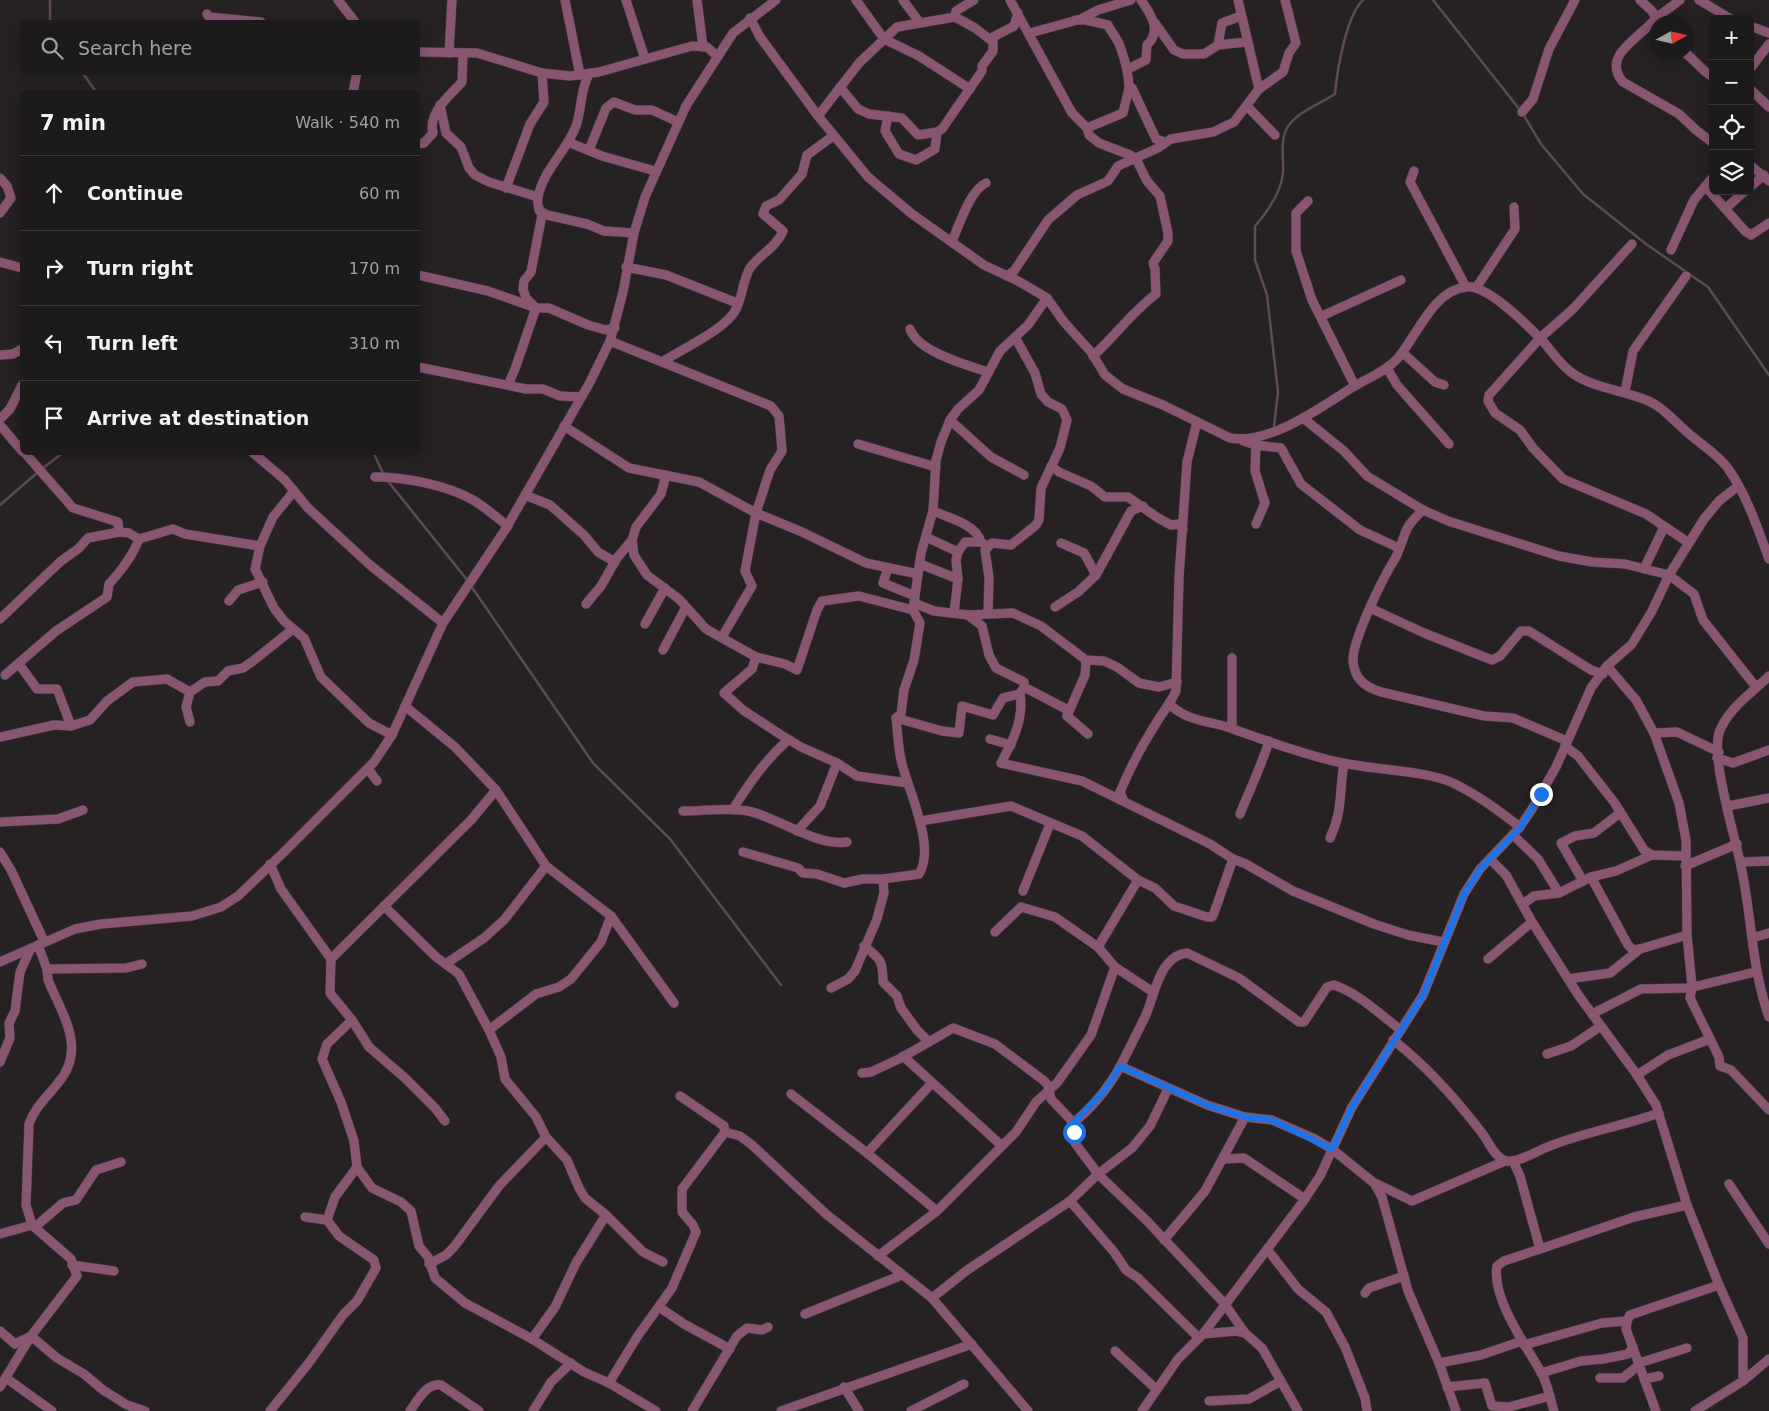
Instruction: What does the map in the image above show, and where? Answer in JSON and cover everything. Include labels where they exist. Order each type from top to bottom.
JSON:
[{"type":"street","points":[[338,0],[353,20]]},
{"type":"street","points":[[449,53],[452,0]]},
{"type":"street","points":[[536,308],[526,298],[523,290],[524,281],[531,272],[542,215],[539,210],[538,197],[546,176],[576,126],[584,83],[584,74],[565,0]]},
{"type":"street","points":[[626,0],[645,59]]},
{"type":"street","points":[[697,0],[703,47]]},
{"type":"street","points":[[0,962],[76,929],[101,924],[192,916],[221,907],[238,896],[368,769],[392,735],[443,623],[508,526],[581,397],[610,341],[615,328],[634,233],[656,171],[678,122],[733,32],[776,0]]},
{"type":"street","points":[[856,0],[884,39],[919,56],[970,89]]},
{"type":"street","points":[[903,0],[920,23]]},
{"type":"street","points":[[955,18],[956,10],[974,0]]},
{"type":"street","points":[[1010,0],[1030,33],[1072,113],[1087,128],[1089,135],[1099,143],[1136,159],[1141,171],[1160,196],[1163,204],[1168,241],[1152,263],[1155,269],[1156,294],[1136,310],[1093,356]]},
{"type":"street","points":[[1030,33],[1076,20],[1098,10],[1131,0]]},
{"type":"street","points":[[1154,0],[1143,3],[1154,23],[1174,50],[1184,54],[1204,54],[1218,45],[1246,42]]},
{"type":"street","points":[[1007,276],[1014,271],[1054,214],[1077,195],[1108,181],[1118,166],[1136,159],[1165,142],[1180,136],[1213,132],[1234,122],[1259,89],[1283,72],[1289,53],[1296,43],[1285,0]]},
{"type":"street","points":[[1522,112],[1533,99],[1549,49],[1575,0]]},
{"type":"street","points":[[1640,0],[1652,11],[1653,15]]},
{"type":"street","points":[[1664,15],[1680,0]]},
{"type":"street","points":[[1699,0],[1724,15]]},
{"type":"street","points":[[1241,1],[1241,16],[1246,42],[1259,89]]},
{"type":"street","points":[[840,87],[858,109],[870,114],[902,118],[918,135],[937,132],[942,129],[970,89],[993,51],[992,37],[1014,26],[1018,12]]},
{"type":"street","points":[[207,14],[209,17],[240,20]]},
{"type":"street","points":[[1218,45],[1222,23],[1241,16]]},
{"type":"street","points":[[750,18],[760,36],[818,116],[868,177],[912,214],[984,265],[1047,298],[1064,322],[1093,356],[1105,375],[1123,389],[1230,438],[1256,445],[1281,448],[1301,484],[1360,530],[1399,548]]},
{"type":"street","points":[[818,116],[859,63],[897,28],[955,18],[975,28],[992,41]]},
{"type":"street","points":[[1076,20],[1086,20],[1108,25],[1120,46],[1124,64],[1128,69],[1129,88],[1123,113],[1087,128]]},
{"type":"street","points":[[1128,69],[1146,60],[1147,45],[1152,40],[1154,23]]},
{"type":"street","points":[[1754,27],[1769,33]]},
{"type":"street","points":[[1649,29],[1618,54],[1615,62],[1616,74],[1623,82],[1679,114],[1709,140]]},
{"type":"street","points":[[1754,64],[1769,44]]},
{"type":"street","points":[[420,52],[477,53],[542,73],[584,74],[692,46],[707,47],[717,56]]},
{"type":"street","points":[[420,143],[433,133],[431,128],[440,105],[462,82],[464,53]]},
{"type":"street","points":[[1694,60],[1704,72],[1709,75]]},
{"type":"street","points":[[506,188],[530,124],[544,102],[542,73]]},
{"type":"street","points":[[354,90],[357,75]]},
{"type":"street","points":[[1129,88],[1132,88],[1156,139],[1165,142]]},
{"type":"street","points":[[1754,93],[1769,107]]},
{"type":"street","points":[[589,150],[606,108],[614,102],[635,110],[652,110],[678,122]]},
{"type":"street","points":[[440,105],[446,132],[461,147],[469,168],[475,175],[506,188],[538,197]]},
{"type":"street","points":[[1247,106],[1275,135]]},
{"type":"street","points":[[888,116],[885,131],[899,154],[916,160],[936,149],[937,132]]},
{"type":"street","points":[[662,362],[695,341],[709,335],[736,310],[737,303],[745,287],[749,269],[765,251],[775,246],[783,231],[764,214],[766,206],[779,200],[802,174],[807,155],[834,136]]},
{"type":"street","points":[[568,142],[602,156],[656,171]]},
{"type":"street","points":[[1754,168],[1766,178],[1754,185]]},
{"type":"street","points":[[1414,171],[1410,182],[1466,286]]},
{"type":"street","points":[[0,178],[11,198],[0,213]]},
{"type":"street","points":[[1671,250],[1681,224],[1694,200],[1709,182]]},
{"type":"street","points":[[952,241],[974,194],[980,186],[986,183]]},
{"type":"street","points":[[1705,186],[1746,232],[1751,235],[1769,224]]},
{"type":"street","points":[[1726,208],[1741,195]]},
{"type":"street","points":[[1308,202],[1296,213],[1294,241],[1312,300],[1322,316],[1354,386]]},
{"type":"street","points":[[1476,288],[1515,229],[1514,207]]},
{"type":"street","points":[[539,210],[547,214],[588,224],[604,232],[634,233]]},
{"type":"street","points":[[1632,244],[1572,309],[1540,338],[1489,395],[1488,401],[1495,414],[1520,430],[1538,453],[1563,479],[1646,514],[1688,543]]},
{"type":"street","points":[[0,262],[20,267]]},
{"type":"street","points":[[626,267],[666,275],[737,303]]},
{"type":"street","points":[[420,275],[488,291],[536,308],[556,310],[588,325],[606,330],[615,328]]},
{"type":"street","points":[[1625,392],[1632,351],[1686,276]]},
{"type":"street","points":[[1322,316],[1401,280]]},
{"type":"street","points":[[1242,440],[1259,436],[1303,418],[1387,368],[1403,353],[1434,307],[1456,290],[1466,286],[1476,288],[1493,297],[1540,338],[1555,358],[1573,374],[1592,384],[1648,400],[1662,409],[1711,451],[1726,467],[1738,486],[1769,559]]},
{"type":"street","points":[[896,718],[901,714],[904,690],[914,660],[920,623],[914,603],[928,521],[933,511],[936,467],[941,442],[950,420],[958,409],[979,390],[1000,351],[1016,339],[1047,298]]},
{"type":"street","points":[[508,385],[516,370],[536,308]]},
{"type":"street","points":[[910,329],[915,339],[933,350],[988,372]]},
{"type":"street","points":[[954,613],[958,579],[956,560],[958,552],[965,542],[984,544],[997,542],[1011,545],[1036,525],[1041,506],[1041,488],[1060,448],[1067,420],[1062,409],[1048,402],[1041,394],[1035,373],[1016,339]]},
{"type":"street","points":[[610,341],[771,406],[780,416],[782,450],[770,470],[756,513],[746,571],[752,586],[722,637]]},
{"type":"street","points":[[0,355],[13,354],[20,350]]},
{"type":"street","points":[[1403,353],[1414,365],[1435,382],[1444,385]]},
{"type":"street","points":[[420,367],[526,389],[543,389],[560,396],[581,397]]},
{"type":"street","points":[[1387,368],[1397,385],[1449,444]]},
{"type":"street","points":[[0,419],[10,409],[20,389]]},
{"type":"street","points":[[1303,418],[1344,451],[1367,476],[1424,510],[1483,534],[1559,556],[1625,564],[1669,575],[1694,594],[1703,620],[1764,683],[1727,717],[1719,734],[1718,755],[1741,862],[1755,972],[1766,999],[1769,1018]]},
{"type":"street","points":[[950,420],[991,457],[1024,475]]},
{"type":"street","points":[[1124,801],[1120,792],[1130,765],[1156,723],[1170,705],[1177,682],[1177,634],[1187,462],[1197,422]]},
{"type":"street","points":[[0,425],[20,448]]},
{"type":"street","points":[[564,426],[629,468],[699,482],[756,513],[794,528],[866,563],[918,574]]},
{"type":"street","points":[[858,444],[936,467]]},
{"type":"street","points":[[1256,445],[1255,471],[1265,503],[1256,524]]},
{"type":"street","points":[[26,455],[73,508],[118,522],[119,532]]},
{"type":"street","points":[[255,455],[294,491],[308,508],[370,565],[443,623]]},
{"type":"street","points":[[1051,466],[1059,472],[1091,486],[1105,497],[1128,497],[1158,518],[1172,525],[1179,524],[1182,530]]},
{"type":"street","points":[[586,604],[601,586],[615,562],[632,540],[636,527],[661,494],[666,475]]},
{"type":"street","points":[[375,477],[409,478],[445,489],[472,500],[508,526]]},
{"type":"street","points":[[1142,1411],[1178,1359],[1201,1336],[1224,1303],[1305,1199],[1320,1176],[1352,1107],[1392,1040],[1401,1030],[1423,995],[1464,894],[1490,858],[1516,831],[1541,794],[1592,688],[1605,670],[1632,644],[1688,543],[1718,501],[1738,486]]},
{"type":"street","points":[[294,491],[273,517],[260,546],[255,569],[274,608],[304,638],[311,649],[321,677],[369,723],[392,735]]},
{"type":"street","points":[[525,495],[550,505],[584,535],[598,552],[615,562]]},
{"type":"street","points":[[1055,607],[1078,592],[1096,575],[1131,511],[1143,506]]},
{"type":"street","points":[[1424,510],[1409,525],[1370,608],[1353,660],[1358,679],[1366,687],[1474,714],[1513,718],[1566,743],[1614,802],[1644,850],[1652,855],[1685,861],[1737,844]]},
{"type":"street","points":[[933,511],[968,526],[979,536],[984,544],[990,578],[988,613]]},
{"type":"street","points":[[1644,569],[1664,527]]},
{"type":"street","points":[[5,675],[56,631],[107,597],[109,584],[120,574],[123,564],[140,539],[173,529],[185,534],[260,546]]},
{"type":"street","points":[[0,618],[88,538],[119,532],[129,533],[140,539]]},
{"type":"street","points":[[926,537],[958,552]]},
{"type":"street","points":[[632,540],[634,555],[647,575],[686,607],[706,629],[756,657],[785,664],[797,670],[817,610],[822,601],[859,596],[914,603]]},
{"type":"street","points":[[1061,543],[1084,553],[1096,575]]},
{"type":"street","points":[[920,564],[958,579]]},
{"type":"street","points":[[888,568],[883,583],[914,603],[934,611],[968,615],[1004,612],[1020,616],[1041,626],[1086,660],[1104,662],[1118,667],[1139,683],[1159,687],[1177,682]]},
{"type":"street","points":[[229,601],[238,590],[263,582]]},
{"type":"street","points":[[646,624],[665,588]]},
{"type":"street","points":[[664,650],[686,607]]},
{"type":"street","points":[[1370,608],[1424,633],[1492,660],[1500,656],[1521,631],[1529,632],[1591,670],[1605,670],[1636,700],[1654,732],[1679,803],[1686,840],[1688,935],[1692,986],[1690,998],[1719,1058],[1720,1066],[1731,1070],[1769,1110]]},
{"type":"street","points":[[968,615],[982,626],[989,655],[996,668],[1024,682],[1022,691],[1023,707],[1011,745],[1001,763],[1082,781],[1210,844],[1232,859],[1246,864],[1293,892],[1408,936],[1443,942]]},
{"type":"street","points":[[190,722],[186,707],[190,692],[205,682],[218,681],[228,671],[243,668],[293,629]]},
{"type":"street","points":[[756,657],[752,669],[724,693],[743,710],[788,740],[837,763],[857,776],[908,783]]},
{"type":"street","points":[[1232,658],[1232,728]]},
{"type":"street","points":[[1067,716],[1085,674],[1086,660]]},
{"type":"street","points":[[19,664],[38,689],[58,689],[71,726]]},
{"type":"street","points":[[0,737],[54,725],[71,726],[90,720],[108,701],[133,682],[167,679],[190,692]]},
{"type":"street","points":[[896,718],[942,731],[959,733],[962,706],[993,715],[1003,698],[1022,691],[1062,706],[1068,710],[1067,716]]},
{"type":"street","points":[[1170,705],[1182,715],[1194,720],[1232,728],[1344,763],[1431,776],[1452,783],[1488,803],[1516,831],[1538,859],[1558,893]]},
{"type":"street","points":[[405,706],[455,747],[496,790],[546,866],[611,916],[674,1003]]},
{"type":"street","points":[[1067,716],[1088,734]]},
{"type":"street","points":[[743,852],[798,868],[802,873],[817,874],[838,883],[919,874],[925,856],[920,821],[901,762],[896,718]]},
{"type":"street","points":[[1654,732],[1677,732],[1733,763],[1769,750]]},
{"type":"street","points":[[990,739],[1011,745]]},
{"type":"street","points":[[733,809],[753,777],[774,751],[788,740]]},
{"type":"street","points":[[1240,814],[1251,785],[1259,773],[1269,741]]},
{"type":"street","points":[[797,831],[820,806],[837,763]]},
{"type":"street","points":[[1330,838],[1341,811],[1340,788],[1344,763]]},
{"type":"street","points":[[368,769],[377,781]]},
{"type":"street","points":[[332,960],[471,820],[496,790]]},
{"type":"street","points":[[1728,806],[1769,798]]},
{"type":"street","points":[[920,821],[1011,806],[1082,836],[1138,880],[1155,888],[1174,906],[1212,917],[1232,859]]},
{"type":"street","points":[[683,811],[719,812],[733,809],[750,812],[797,831],[829,841],[847,842]]},
{"type":"street","points":[[0,822],[58,819],[84,810]]},
{"type":"street","points":[[1620,813],[1594,833],[1575,836],[1561,843],[1633,950],[1688,935]]},
{"type":"street","points":[[1023,892],[1050,824]]},
{"type":"street","points":[[0,852],[11,870],[47,969],[48,980],[71,1038],[72,1054],[68,1072],[33,1112],[29,1124],[26,1205],[34,1226],[71,1259],[78,1276],[31,1336],[0,1387]]},
{"type":"street","points":[[1523,904],[1534,896],[1558,893],[1587,879],[1616,871],[1652,855]]},
{"type":"street","points":[[1490,858],[1506,875],[1532,922],[1568,979],[1650,1092],[1659,1114],[1687,1205],[1719,1285],[1743,1338],[1743,1381]]},
{"type":"street","points":[[1741,862],[1769,861]]},
{"type":"street","points":[[270,864],[281,889],[332,960],[330,993],[352,1020],[370,1047],[405,1078],[435,1108],[445,1121]]},
{"type":"street","points":[[447,963],[484,938],[504,920],[546,866]]},
{"type":"street","points":[[831,988],[848,979],[855,971],[877,919],[884,893],[882,879]]},
{"type":"street","points":[[1098,947],[1138,880]]},
{"type":"street","points":[[384,906],[436,958],[447,963],[459,974],[501,1057],[505,1079],[536,1117],[546,1137],[567,1160],[579,1188],[586,1198],[643,1252],[663,1262]]},
{"type":"street","points":[[995,932],[1021,907],[1055,917],[1098,947],[1115,967],[1153,992]]},
{"type":"street","points":[[489,1030],[536,994],[559,986],[571,979],[601,942],[611,916]]},
{"type":"street","points":[[1488,959],[1532,922]]},
{"type":"street","points":[[1752,938],[1769,933]]},
{"type":"street","points":[[0,1062],[10,1038],[9,1023],[15,1011],[20,972],[37,945]]},
{"type":"street","points":[[864,946],[877,956],[883,965],[883,982],[896,996],[901,1008],[917,1030],[929,1042]]},
{"type":"street","points":[[1568,979],[1610,973],[1640,949]]},
{"type":"street","points":[[1072,1124],[1105,1090],[1120,1066],[1146,1016],[1153,992],[1162,972],[1173,958],[1187,953],[1239,978],[1299,1022],[1304,1022],[1328,988],[1334,985],[1365,1001],[1401,1030]]},
{"type":"street","points":[[47,969],[126,968],[142,964]]},
{"type":"street","points":[[878,1256],[937,1211],[1016,1132],[1036,1102],[1057,1083],[1090,1035],[1115,967]]},
{"type":"street","points":[[1592,1014],[1641,989],[1689,988],[1755,972]]},
{"type":"street","points":[[352,1020],[326,1044],[322,1059],[344,1110],[354,1141],[357,1167],[372,1188],[401,1202],[411,1211],[419,1246],[428,1257],[435,1278],[465,1303],[532,1339],[584,1372],[609,1383],[656,1411]]},
{"type":"street","points":[[1547,1054],[1571,1046],[1601,1026]]},
{"type":"street","points":[[862,1073],[871,1072],[953,1028],[995,1044],[1043,1080],[1048,1085],[1051,1099],[1061,1108],[1072,1124],[1075,1143],[1098,1174],[1224,1303],[1245,1333],[1262,1348],[1279,1382],[1298,1411]]},
{"type":"street","points":[[1637,1075],[1668,1055],[1710,1039]]},
{"type":"street","points":[[1392,1040],[1415,1057],[1482,1134],[1496,1153],[1509,1161],[1520,1176],[1540,1249]]},
{"type":"street","points":[[903,1056],[931,1084],[1002,1146]]},
{"type":"street","points":[[1120,1066],[1168,1089],[1245,1117],[1272,1120],[1332,1149],[1374,1183],[1412,1201],[1552,1145],[1659,1114]]},
{"type":"street","points":[[867,1153],[931,1084]]},
{"type":"street","points":[[932,1298],[1070,1201],[1098,1174],[1141,1140],[1168,1089]]},
{"type":"street","points":[[791,1094],[937,1211]]},
{"type":"street","points":[[609,1383],[672,1288],[696,1232],[694,1224],[682,1212],[682,1189],[724,1132],[724,1126],[680,1096]]},
{"type":"street","points":[[1164,1240],[1205,1191],[1245,1117]]},
{"type":"street","points":[[724,1132],[740,1136],[752,1145],[826,1214],[932,1298],[972,1344],[1023,1410]]},
{"type":"street","points":[[429,1264],[446,1255],[454,1247],[499,1186],[546,1137]]},
{"type":"street","points":[[1224,1158],[1244,1158],[1305,1199]]},
{"type":"street","points":[[0,1234],[34,1226],[63,1203],[76,1200],[96,1170],[121,1162]]},
{"type":"street","points":[[327,1220],[335,1197],[357,1167]]},
{"type":"street","points":[[1374,1183],[1382,1197],[1408,1292],[1439,1363],[1456,1411]]},
{"type":"street","points":[[1729,1184],[1769,1244]]},
{"type":"street","points":[[1070,1201],[1114,1252],[1126,1270],[1138,1278],[1201,1336]]},
{"type":"street","points":[[1554,1411],[1541,1373],[1523,1343],[1502,1298],[1496,1271],[1497,1266],[1504,1261],[1634,1217],[1687,1205]]},
{"type":"street","points":[[532,1339],[555,1307],[576,1263],[606,1215]]},
{"type":"street","points":[[270,1411],[308,1364],[343,1315],[357,1300],[376,1268],[374,1260],[339,1236],[327,1220],[305,1217]]},
{"type":"street","points":[[1267,1249],[1298,1289],[1326,1312],[1345,1347],[1365,1398],[1367,1411]]},
{"type":"street","points":[[72,1265],[114,1271]]},
{"type":"street","points":[[805,1314],[902,1275]]},
{"type":"street","points":[[1365,1292],[1378,1285],[1404,1276]]},
{"type":"street","points":[[1656,1411],[1626,1328],[1626,1321],[1630,1315],[1719,1285]]},
{"type":"street","points":[[659,1307],[684,1324],[730,1349]]},
{"type":"street","points":[[1439,1363],[1481,1355],[1602,1323],[1626,1321]]},
{"type":"street","points":[[692,1411],[737,1336],[747,1328],[762,1330],[768,1327]]},
{"type":"street","points":[[0,1331],[15,1344],[31,1336]]},
{"type":"street","points":[[1201,1336],[1236,1331],[1245,1333]]},
{"type":"street","points":[[31,1336],[57,1358],[84,1374],[127,1406],[145,1411]]},
{"type":"street","points":[[781,1411],[844,1387],[972,1344]]},
{"type":"street","points":[[1541,1373],[1581,1361],[1628,1354],[1633,1346]]},
{"type":"street","points":[[1600,1378],[1623,1378],[1639,1364],[1687,1348]]},
{"type":"street","points":[[1115,1351],[1156,1389]]},
{"type":"street","points":[[1695,1411],[1743,1381],[1769,1359]]},
{"type":"street","points":[[533,1411],[551,1382],[571,1363]]},
{"type":"street","points":[[1644,1379],[1659,1376]]},
{"type":"street","points":[[6,1378],[52,1411]]},
{"type":"street","points":[[1209,1401],[1249,1399],[1279,1382]]},
{"type":"street","points":[[1447,1387],[1485,1383],[1492,1406],[1510,1407],[1550,1396]]},
{"type":"street","points":[[914,1411],[964,1384]]},
{"type":"street","points":[[410,1411],[427,1389],[436,1385],[441,1385],[479,1411]]},
{"type":"street","points":[[844,1387],[859,1411]]},
{"type":"waterway","points":[[50,0],[50,20]]},
{"type":"waterway","points":[[1274,426],[1278,392],[1267,295],[1255,260],[1255,226],[1269,208],[1280,187],[1283,172],[1283,140],[1286,130],[1301,114],[1335,94],[1343,44],[1352,18],[1363,0]]},
{"type":"waterway","points":[[1433,0],[1520,110]]},
{"type":"waterway","points":[[84,75],[95,90]]},
{"type":"waterway","points":[[1523,114],[1541,144],[1583,194],[1646,244],[1708,287],[1769,375]]},
{"type":"waterway","points":[[43,468],[60,455]]},
{"type":"waterway","points":[[374,455],[384,475]]},
{"type":"waterway","points":[[0,505],[38,472]]},
{"type":"waterway","points":[[387,480],[468,581]]},
{"type":"waterway","points":[[471,586],[593,763],[670,839],[781,985]]},
{"type":"route","points":[[1074,1132],[1072,1124],[1086,1112],[1105,1090],[1120,1066],[1207,1105],[1245,1117],[1272,1120],[1313,1138],[1332,1149],[1352,1107],[1392,1040],[1401,1030],[1423,995],[1464,894],[1480,869],[1520,828],[1541,794]]}]
